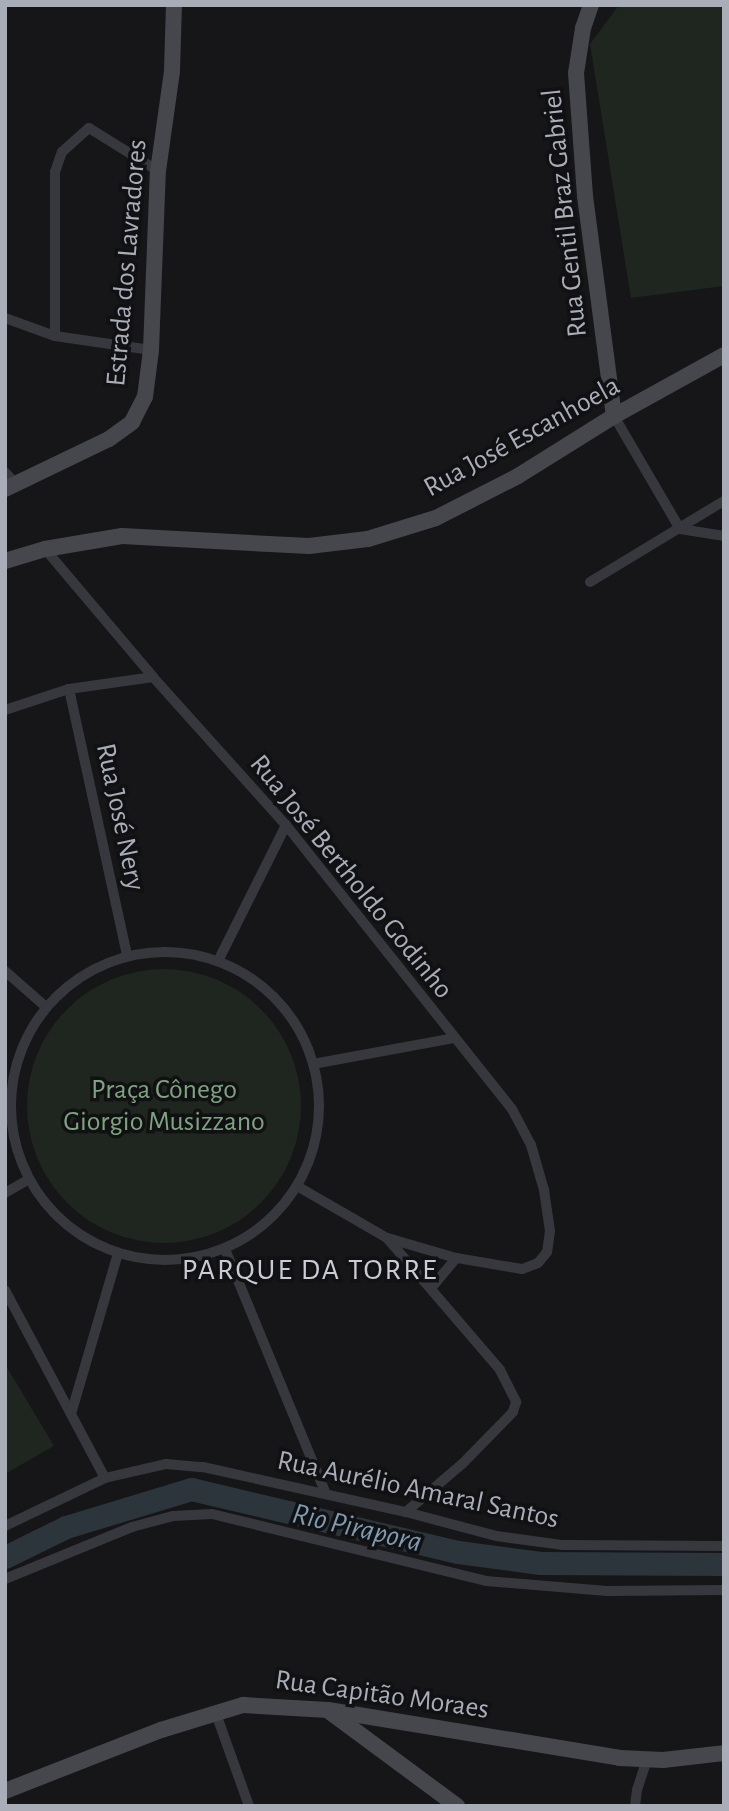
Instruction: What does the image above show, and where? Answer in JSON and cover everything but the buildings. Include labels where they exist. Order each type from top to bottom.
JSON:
[{"type":"street","name":"Estrada dos Lavradores","points":[[9,481],[109,439],[132,422],[145,397],[151,350],[158,171],[172,71],[174,5]]},
{"type":"street","name":"Rua Gentil Braz Gabriel","points":[[591,5],[583,28],[576,73],[585,195],[614,416]]},
{"type":"street","points":[[55,337],[55,172],[62,152],[89,128],[158,171]]},
{"type":"street","points":[[5,318],[55,337],[151,350]]},
{"type":"street","name":"Rua José Escanhoela","points":[[5,561],[45,549],[122,536],[309,546],[368,539],[436,518],[518,476],[614,416],[724,355]]},
{"type":"street","points":[[614,416],[680,529]]},
{"type":"street","points":[[590,582],[724,501]]},
{"type":"street","points":[[680,529],[724,536]]},
{"type":"street","name":"Rua José Bertholdo Godinho","points":[[45,549],[153,677],[286,825],[512,1109],[531,1145],[544,1191],[550,1231],[547,1252],[538,1264],[522,1269],[456,1258]]},
{"type":"street","points":[[5,709],[69,689],[153,677]]},
{"type":"street","name":"Rua José Nery","points":[[69,689],[127,956]]},
{"type":"street","points":[[218,961],[286,825]]},
{"type":"street","points":[[173,951],[218,961],[254,980],[284,1009],[306,1044],[313,1064],[319,1110],[316,1137],[297,1186],[266,1223],[225,1248],[180,1260],[157,1261],[118,1253],[86,1239],[63,1222],[44,1202],[29,1179],[16,1143],[8,1096],[21,1049],[46,1007],[59,993],[90,970],[127,956],[173,951]]},
{"type":"street","points":[[5,971],[46,1007]]},
{"type":"street","points":[[313,1064],[454,1038]]},
{"type":"street","points":[[5,1193],[29,1179]]},
{"type":"street","points":[[297,1186],[387,1238],[456,1258],[432,1287]]},
{"type":"street","points":[[387,1238],[432,1287],[500,1370],[512,1389],[516,1402],[513,1412],[462,1464],[406,1512]]},
{"type":"street","points":[[225,1248],[326,1494]]},
{"type":"street","points":[[71,1414],[118,1253]]},
{"type":"street","points":[[5,1290],[105,1478]]},
{"type":"street","name":"Rua Aurélio Amaral Santos","points":[[5,1526],[105,1478],[166,1464],[203,1467],[406,1512],[496,1536],[563,1545],[724,1546]]},
{"type":"street","points":[[5,1579],[132,1527],[173,1516],[212,1514],[486,1581],[607,1591],[724,1590]]},
{"type":"street","name":"Rua Capitão Moraes","points":[[5,1791],[215,1711],[243,1705],[328,1710],[621,1758],[647,1759],[724,1753]]},
{"type":"street","points":[[328,1710],[457,1806]]},
{"type":"street","points":[[215,1711],[249,1806]]},
{"type":"street","points":[[635,1806],[636,1790],[647,1759]]},
{"type":"green space","points":[[619,5],[724,5],[724,286],[631,298],[590,44]]},
{"type":"green space","name":"Praça Cônego Giorgio Musizzano","points":[[164,969],[204,975],[240,992],[261,1009],[278,1030],[295,1066],[301,1106],[295,1146],[278,1182],[261,1203],[240,1220],[204,1237],[164,1243],[124,1237],[88,1220],[67,1203],[50,1182],[33,1146],[27,1106],[33,1066],[50,1030],[67,1009],[88,992],[124,975]]},
{"type":"green space","points":[[5,1364],[54,1446],[5,1474]]},
{"type":"waterway","name":"Rio Pirapora","points":[[5,1557],[66,1527],[191,1489],[458,1552],[540,1563],[724,1564]]},
{"type":"district","name":"PARQUE DA TORRE","points":[[310,1270]]}]
